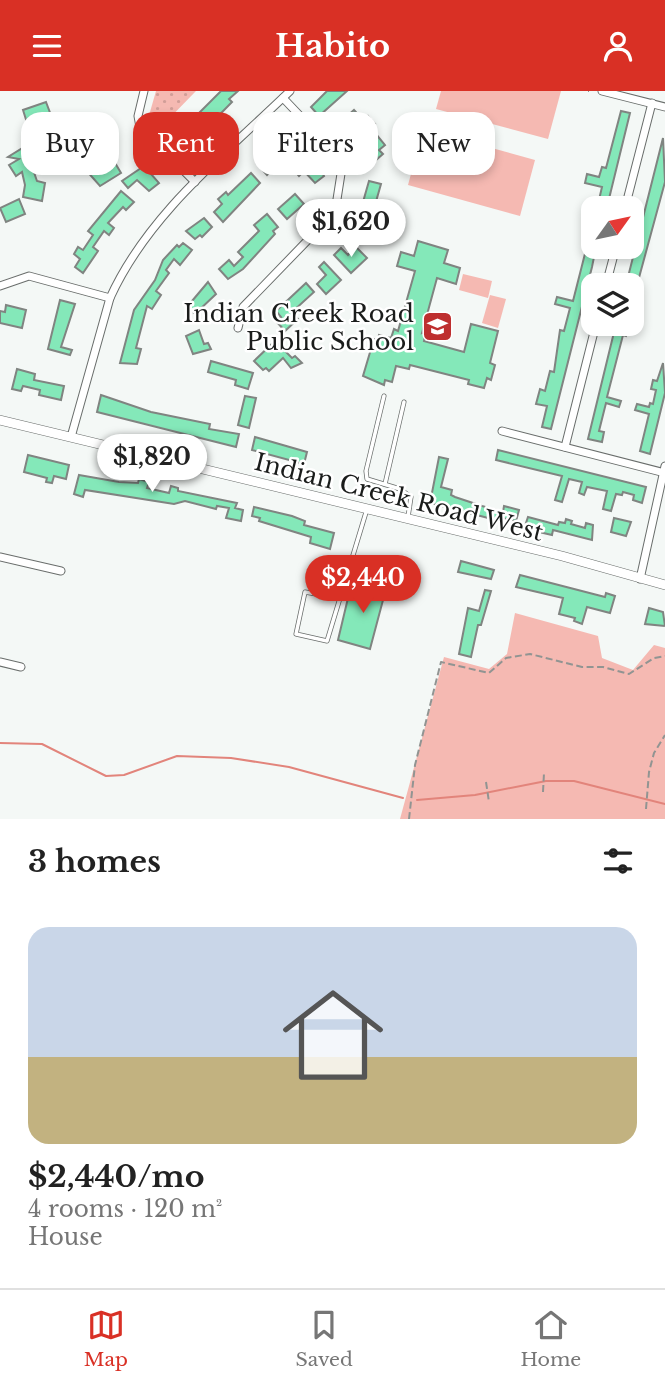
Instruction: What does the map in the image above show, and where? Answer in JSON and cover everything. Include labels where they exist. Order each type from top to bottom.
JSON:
[{"type":"street","points":[[145,91],[138,116],[142,138],[162,149],[195,182]]},
{"type":"street","points":[[72,437],[110,298],[120,276],[159,219],[290,91]]},
{"type":"street","points":[[602,91],[665,107]]},
{"type":"street","points":[[238,328],[243,307],[335,212],[343,161],[283,98]]},
{"type":"street","points":[[628,196],[652,103]]},
{"type":"street","points":[[0,286],[29,276],[110,298]]},
{"type":"street","points":[[565,447],[593,336]]},
{"type":"street","name":"Indian Creek Road West","points":[[0,419],[665,585]]},
{"type":"street","points":[[502,431],[664,470],[640,579]]},
{"type":"street","points":[[0,557],[61,571]]},
{"type":"street","points":[[0,662],[21,667]]},
{"type":"lane","points":[[384,396],[366,471],[368,479],[386,484],[411,497],[408,519]]},
{"type":"lane","points":[[386,484],[404,402]]},
{"type":"lane","points":[[338,598],[304,592],[296,634],[327,641],[367,509]]},
{"type":"path","points":[[409,819],[415,765],[441,662],[489,673],[506,658],[535,655],[582,667],[598,666],[629,674],[664,657]]},
{"type":"path","points":[[646,809],[649,772],[654,753],[665,735]]},
{"type":"path","points":[[543,792],[544,773]]},
{"type":"path","points":[[486,782],[489,802]]},
{"type":"shaded area","points":[[156,91],[196,91],[176,112],[150,112]]},
{"type":"shaded area","points":[[441,91],[561,91],[548,139],[495,125],[495,112],[447,112],[436,109]]},
{"type":"shaded area","points":[[495,149],[535,160],[520,216],[408,185],[411,175],[495,175]]},
{"type":"shaded area","points":[[463,274],[492,281],[488,298],[459,290]]},
{"type":"shaded area","points":[[490,295],[506,299],[498,328],[482,323]]},
{"type":"shaded area","points":[[515,613],[598,636],[602,658],[633,670],[654,645],[665,648],[665,819],[400,819],[444,657],[489,669],[507,654]]},
{"type":"building","points":[[221,91],[238,91],[229,99],[232,102],[222,112],[200,112]]},
{"type":"building","points":[[327,91],[347,91],[323,112],[315,112],[311,107]]},
{"type":"building","points":[[46,102],[50,112],[24,112]]},
{"type":"building","points":[[621,111],[630,113],[610,196],[600,196],[602,187],[585,183],[587,174],[599,177],[602,167],[606,168]]},
{"type":"building","points":[[378,136],[385,145],[379,150],[383,154],[378,158]]},
{"type":"building","points":[[663,138],[665,182],[640,273],[629,273],[633,259],[644,259],[644,213]]},
{"type":"building","points":[[21,149],[21,173],[16,176],[9,165],[19,159],[8,157]]},
{"type":"building","points":[[251,173],[260,183],[223,222],[214,212],[222,204],[218,199],[226,192],[228,195]]},
{"type":"building","points":[[133,174],[152,175],[159,183],[149,191],[137,180],[128,188],[122,181]]},
{"type":"building","points":[[23,175],[35,175],[37,181],[45,183],[42,201],[23,197],[25,185]]},
{"type":"building","points":[[90,175],[118,175],[100,186]]},
{"type":"building","points":[[308,175],[323,175],[324,176],[315,183]]},
{"type":"building","points":[[369,181],[381,184],[375,205],[363,202]]},
{"type":"building","points":[[121,191],[134,202],[126,210],[123,207],[108,223],[114,228],[109,235],[104,231],[93,247],[98,251],[83,273],[75,267],[80,259],[74,254],[78,247],[83,250],[93,235],[88,231]]},
{"type":"building","points":[[295,194],[304,204],[287,219],[278,209]]},
{"type":"building","points":[[19,199],[25,214],[6,222],[0,208]]},
{"type":"building","points":[[366,212],[377,219],[363,243],[349,234]]},
{"type":"building","points":[[267,214],[278,227],[273,231],[275,234],[243,269],[228,279],[219,269],[229,260],[234,266],[243,257],[238,252],[259,231],[254,225]]},
{"type":"building","points":[[204,218],[212,227],[202,237],[200,235],[195,239],[186,231]]},
{"type":"building","points":[[418,241],[448,250],[444,263],[460,268],[456,284],[437,278],[422,333],[426,332],[424,341],[464,352],[471,324],[498,331],[490,363],[495,365],[491,380],[487,378],[484,388],[468,384],[469,380],[410,365],[409,369],[396,366],[392,382],[385,380],[384,385],[363,376],[374,339],[378,340],[379,335],[391,338],[394,329],[398,331],[415,271],[397,266],[401,252],[414,256]]},
{"type":"building","points":[[183,243],[192,250],[180,265],[174,259],[166,270],[169,273],[156,291],[161,295],[152,309],[147,306],[136,348],[141,349],[137,364],[120,363],[134,310],[155,280],[163,260],[177,245],[179,247]]},
{"type":"building","points":[[356,247],[367,258],[351,273],[334,255],[341,248],[348,255]]},
{"type":"building","points":[[584,259],[594,259],[590,273],[581,273],[581,310],[551,429],[542,427],[547,406],[536,404],[540,389],[545,391],[550,371],[554,372],[560,330],[564,331],[570,308],[555,304],[557,297],[573,301]]},
{"type":"building","points":[[324,262],[341,280],[326,294],[317,284],[326,275],[319,267]]},
{"type":"building","points":[[208,282],[216,294],[195,314],[187,307]]},
{"type":"building","points":[[306,283],[314,292],[292,312],[298,319],[285,331],[276,321],[281,317],[276,311]]},
{"type":"building","points":[[60,300],[75,304],[61,347],[72,350],[70,355],[48,349]]},
{"type":"building","points":[[6,305],[26,310],[22,328],[0,323],[0,311],[5,312]]},
{"type":"building","points":[[199,330],[204,344],[208,343],[211,349],[193,354],[186,336]]},
{"type":"building","points":[[613,336],[623,336],[607,397],[621,401],[619,407],[606,403],[599,431],[604,432],[602,442],[588,439]]},
{"type":"building","points":[[275,341],[292,358],[295,356],[302,363],[291,368],[283,358],[269,371],[266,368],[263,370],[254,361]]},
{"type":"building","points":[[211,361],[253,373],[248,389],[235,385],[236,380],[208,372]]},
{"type":"building","points":[[663,363],[665,393],[650,454],[640,451],[649,414],[635,410],[637,404],[649,407],[650,403],[653,404],[656,390],[651,389],[653,380],[657,381]]},
{"type":"building","points":[[17,369],[35,374],[34,380],[64,386],[61,400],[39,395],[40,390],[23,386],[21,391],[12,389]]},
{"type":"building","points":[[101,395],[151,412],[210,424],[209,429],[239,434],[236,447],[97,412]]},
{"type":"building","points":[[245,396],[256,398],[249,428],[238,425]]},
{"type":"building","points":[[255,437],[307,452],[304,464],[252,450]]},
{"type":"building","points":[[498,450],[646,487],[642,503],[633,500],[634,495],[623,492],[622,495],[616,494],[611,511],[603,509],[607,491],[587,487],[584,495],[579,493],[582,482],[569,479],[562,502],[555,500],[562,476],[496,460]]},
{"type":"building","points":[[28,455],[69,465],[66,479],[54,476],[52,483],[46,482],[47,478],[24,472]]},
{"type":"building","points":[[439,457],[448,459],[441,487],[452,490],[451,495],[455,497],[482,506],[503,512],[504,506],[519,510],[516,521],[497,517],[496,520],[430,503]]},
{"type":"building","points":[[79,475],[119,482],[138,483],[139,479],[149,482],[147,488],[169,493],[171,486],[178,488],[178,491],[237,503],[235,508],[243,510],[241,521],[226,518],[229,508],[217,506],[216,509],[185,501],[174,504],[85,490],[83,497],[74,494]]},
{"type":"building","points":[[254,507],[292,516],[305,521],[304,525],[334,533],[330,549],[310,543],[311,537],[259,521],[260,518],[252,516]]},
{"type":"building","points":[[528,517],[558,525],[559,522],[565,523],[566,519],[572,521],[571,524],[585,528],[586,523],[593,525],[592,540],[553,530],[552,535],[539,532],[525,526]]},
{"type":"building","points":[[614,518],[631,522],[626,536],[611,532]]},
{"type":"building","points":[[461,561],[494,570],[491,579],[458,572]]},
{"type":"building","points":[[520,575],[605,597],[606,593],[615,596],[610,613],[587,607],[582,624],[574,621],[575,618],[559,614],[563,598],[516,587]]},
{"type":"building","points":[[364,579],[387,585],[370,649],[338,640],[348,598],[359,601]]},
{"type":"building","points":[[485,590],[491,591],[481,625],[478,625],[471,657],[459,654],[468,608],[479,611]]},
{"type":"building","points":[[649,608],[663,612],[665,626],[645,624]]},
{"type":"waterway","points":[[0,743],[42,744],[106,776],[124,775],[177,756],[231,758],[289,767],[403,798]]},
{"type":"waterway","points":[[417,800],[475,795],[546,781],[574,781],[665,804]]},
{"type":"place","name":"Indian Creek Road Public School","points":[[437,327]]}]
